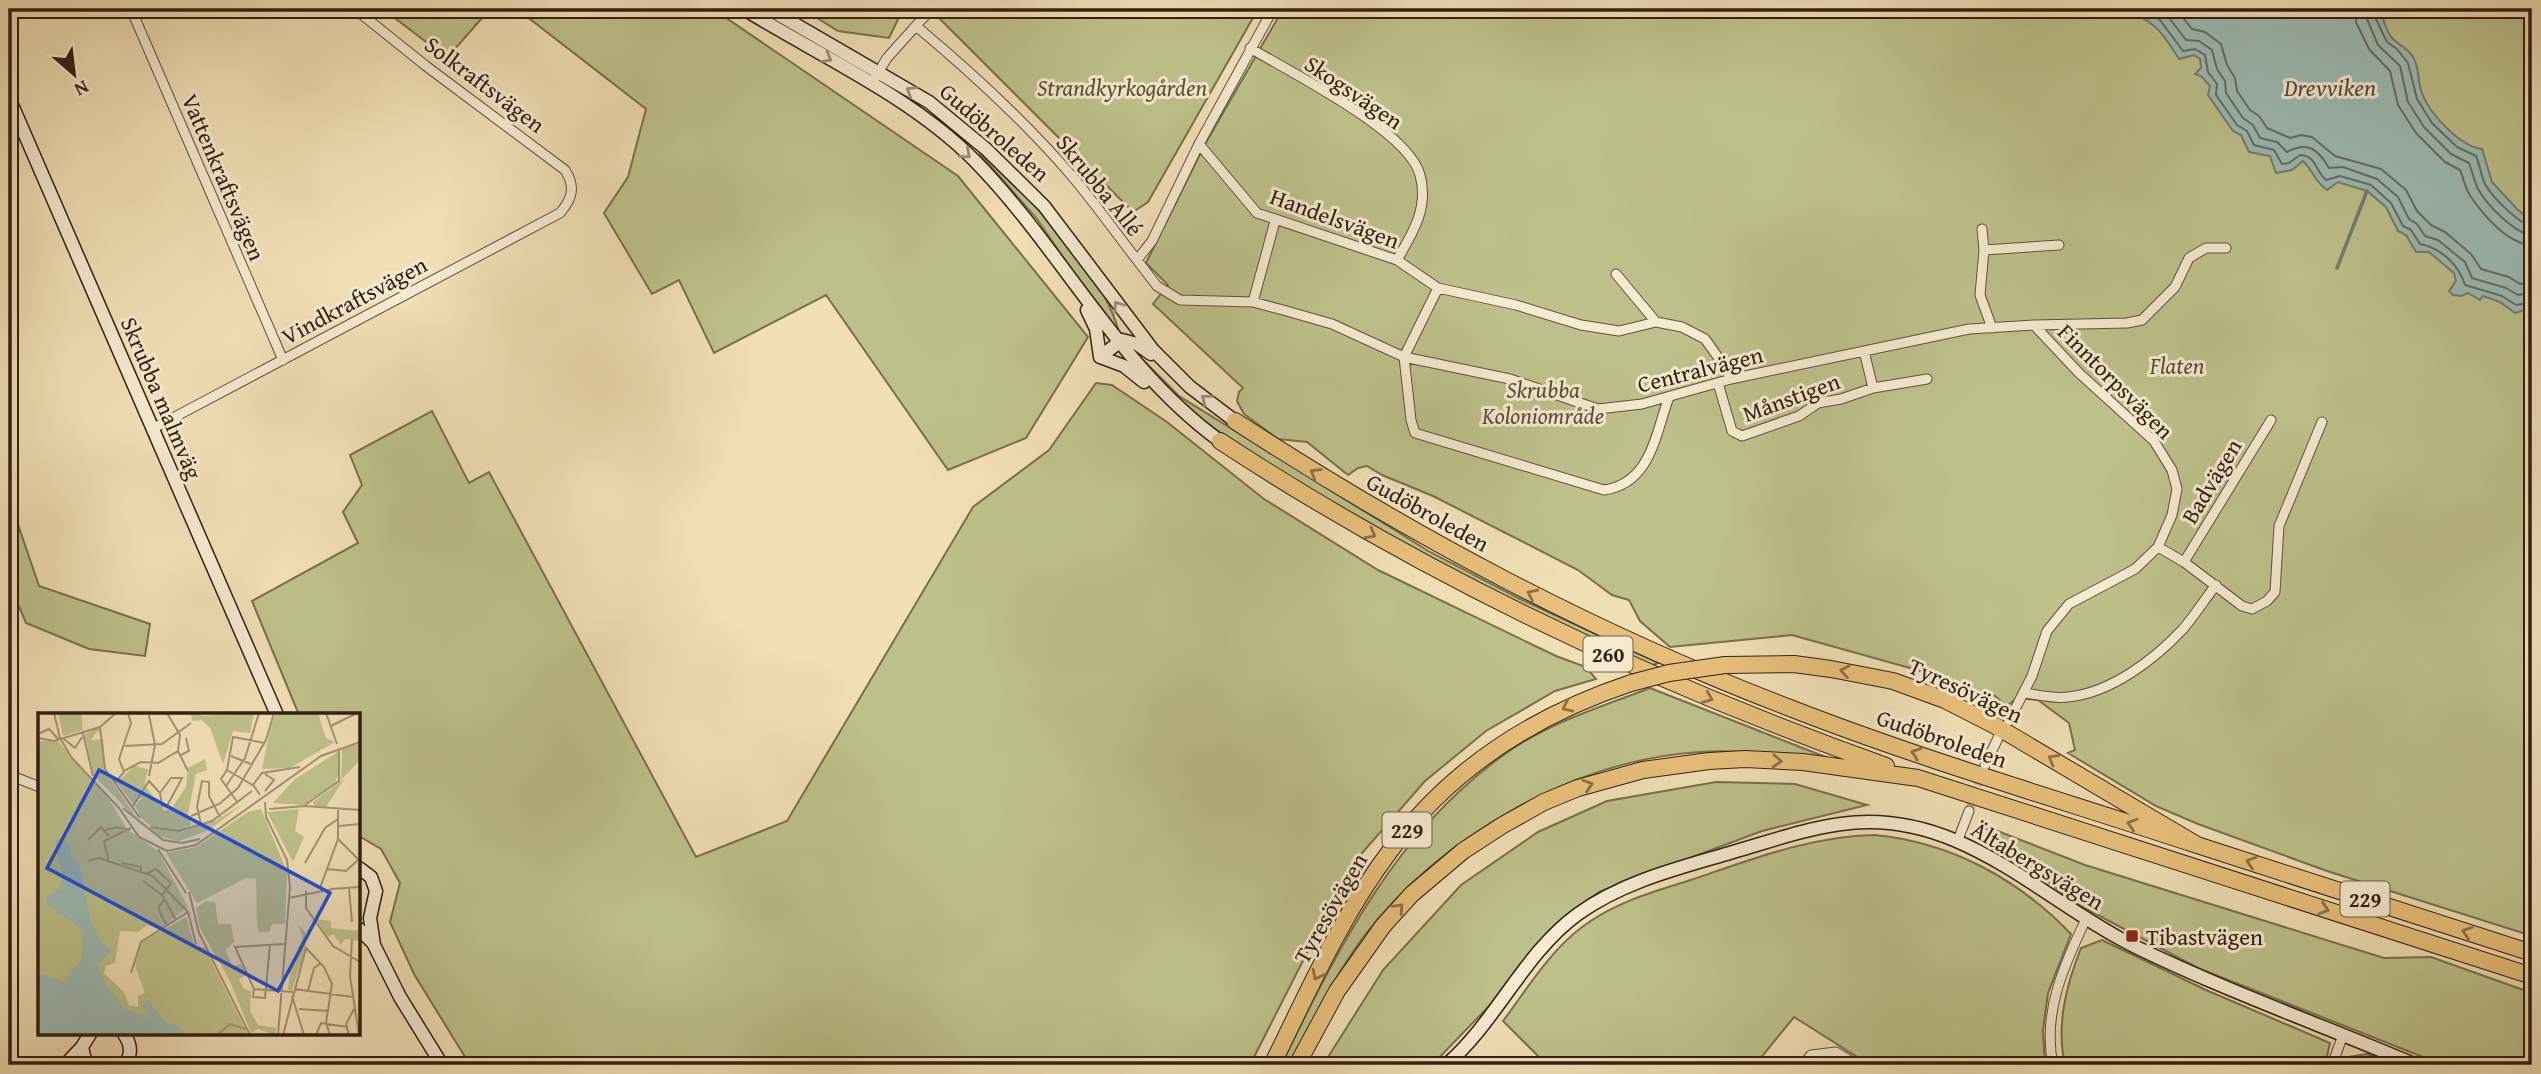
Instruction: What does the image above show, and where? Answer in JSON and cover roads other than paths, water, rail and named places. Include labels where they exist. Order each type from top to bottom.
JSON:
[{"type":"highway","name":"Gudöbroleden","points":[[1235,421],[1323,478],[1424,538],[1505,581],[1658,653],[1789,708],[1877,740],[2197,845]]},
{"type":"highway","name":"Gudöbroleden","points":[[1220,441],[1363,530],[1543,624],[1715,701],[1918,778]]},
{"type":"highway","name":"Tyresövägen","points":[[1272,1065],[1355,904],[1390,850],[1433,801],[1466,770],[1507,739],[1570,705],[1631,683],[1669,673],[1725,665],[1794,664],[1831,668],[1893,681],[1945,700],[2030,745],[2197,845],[2532,953]]},
{"type":"highway","name":"Tyresövägen","points":[[1297,1065],[1319,1022],[1357,961],[1383,926],[1412,894],[1463,851],[1503,824],[1544,802],[1612,777],[1673,764],[1709,761],[1745,759],[1804,762],[1918,778],[2532,976]]},
{"type":"street","name":"Vattenkraftsvägen","points":[[131,9],[283,359]]},
{"type":"street","name":"Solkraftsvägen","points":[[355,9],[565,170],[572,185],[571,201]]},
{"type":"street","name":"Gudöbroleden","points":[[744,9],[872,85],[920,117],[973,159],[1012,202],[1118,342],[1183,413],[1220,441]]},
{"type":"street","name":"Gudöbroleden","points":[[769,9],[929,102],[986,149],[1044,206],[1135,328],[1178,376],[1235,421]]},
{"type":"street","points":[[872,85],[878,71],[931,9]]},
{"type":"street","name":"Skrubba Allé","points":[[916,26],[963,64],[1046,148],[1071,175],[1137,260],[1152,241],[1199,144],[1273,9]]},
{"type":"street","name":"Skogsvägen","points":[[1250,48],[1359,113],[1392,137],[1410,156],[1420,173],[1423,198],[1418,225],[1397,260]]},
{"type":"street","name":"Skrubba malmväg","points":[[9,98],[276,713]]},
{"type":"street","name":"Handelsvägen","points":[[1199,144],[1257,213],[1397,260],[1438,288],[1516,305],[1581,325],[1619,331],[1656,322]]},
{"type":"street","name":"Vindkraftsvägen","points":[[152,429],[560,213],[571,201]]},
{"type":"street","points":[[1253,302],[1275,221]]},
{"type":"street","points":[[1982,229],[1984,250],[1980,295],[1992,327]]},
{"type":"street","points":[[1984,250],[2059,245]]},
{"type":"street","name":"Centralvägen","points":[[1137,260],[1157,286],[1180,300],[1253,302],[1332,324],[1404,358],[1510,379],[1598,409],[1642,404],[1731,379],[1969,329],[2127,323],[2142,320],[2175,287],[2189,258],[2206,248],[2226,248]]},
{"type":"street","points":[[1616,274],[1656,322],[1682,327],[1705,339],[1731,379]]},
{"type":"street","points":[[1077,288],[1096,329],[1100,356]]},
{"type":"street","points":[[1438,288],[1404,358],[1410,420],[1415,433],[1604,490],[1618,488],[1644,468],[1669,397]]},
{"type":"street","name":"Finntorpsvägen","points":[[2009,721],[2025,693],[2047,631],[2070,604],[2135,569],[2158,547],[2172,515],[2177,489],[2172,470],[2154,441],[2079,373],[2034,325]]},
{"type":"street","points":[[1100,356],[1118,342],[1137,344],[1178,376]]},
{"type":"street","name":"Månstigen","points":[[1864,351],[1872,388]]},
{"type":"street","points":[[1100,356],[1124,366],[1183,413]]},
{"type":"street","name":"Månstigen","points":[[1718,383],[1732,431],[1742,436],[1799,416],[1818,403],[1841,399],[1872,388],[1927,379]]},
{"type":"street","name":"Badvägen","points":[[2184,562],[2271,420]]},
{"type":"street","points":[[2158,547],[2184,562],[2242,606],[2252,609],[2267,601],[2275,592],[2279,526],[2322,422]]},
{"type":"street","points":[[2025,693],[2065,698],[2086,695],[2121,678],[2157,653],[2184,628],[2216,585]]},
{"type":"street","points":[[1985,765],[1999,736]]},
{"type":"street","points":[[9,775],[38,787]]},
{"type":"street","points":[[1958,840],[1969,811]]},
{"type":"street","name":"Ältabergsvägen","points":[[1446,1065],[1484,1025],[1531,962],[1559,930],[1593,905],[1631,884],[1790,835],[1843,823],[1869,822],[1914,827],[1958,840],[2001,863],[2086,919],[2138,947],[2416,1065]]},
{"type":"street","points":[[360,869],[371,877],[376,891],[370,918],[374,945]]},
{"type":"street","points":[[360,913],[371,906]]},
{"type":"street","points":[[2053,1065],[2051,1034],[2056,990],[2065,961],[2086,919]]},
{"type":"street","points":[[360,930],[374,945],[400,997],[442,1065]]},
{"type":"street","points":[[2332,1065],[2343,1035]]},
{"type":"street","points":[[65,1065],[89,1036]]},
{"type":"street","points":[[123,1065],[130,1053],[128,1036]]},
{"type":"street","points":[[82,1047],[89,1065]]},
{"type":"street","points":[[1803,1065],[1811,1055],[1836,1052],[1857,1065]]},
{"type":"water","name":"Drevviken","points":[[2117,9],[2382,9],[2383,20],[2391,36],[2413,57],[2422,93],[2431,110],[2464,142],[2482,149],[2492,182],[2532,221],[2532,308],[2515,313],[2500,302],[2483,296],[2480,300],[2468,293],[2453,295],[2449,291],[2456,281],[2454,273],[2429,252],[2416,252],[2406,235],[2398,231],[2386,207],[2367,191],[2338,182],[2327,190],[2303,161],[2292,170],[2276,173],[2270,156],[2249,152],[2241,135],[2233,131],[2208,95],[2210,86],[2201,76],[2195,74],[2201,68],[2200,59],[2194,55],[2179,59],[2154,26],[2139,16]]},
{"type":"waterway","points":[[2337,268],[2367,191]]},
{"type":"tunnel","points":[[1969,811],[1982,773]]},
{"type":"place","name":"Tibastvägen","points":[[2132,936]]},
{"type":"park label","name":"Strandkyrkogården","points":[[1122,87]]},
{"type":"park label","name":"Flaten","points":[[2177,365]]},
{"type":"park label","name":"Skrubba Koloniområde","points":[[1543,402]]}]
